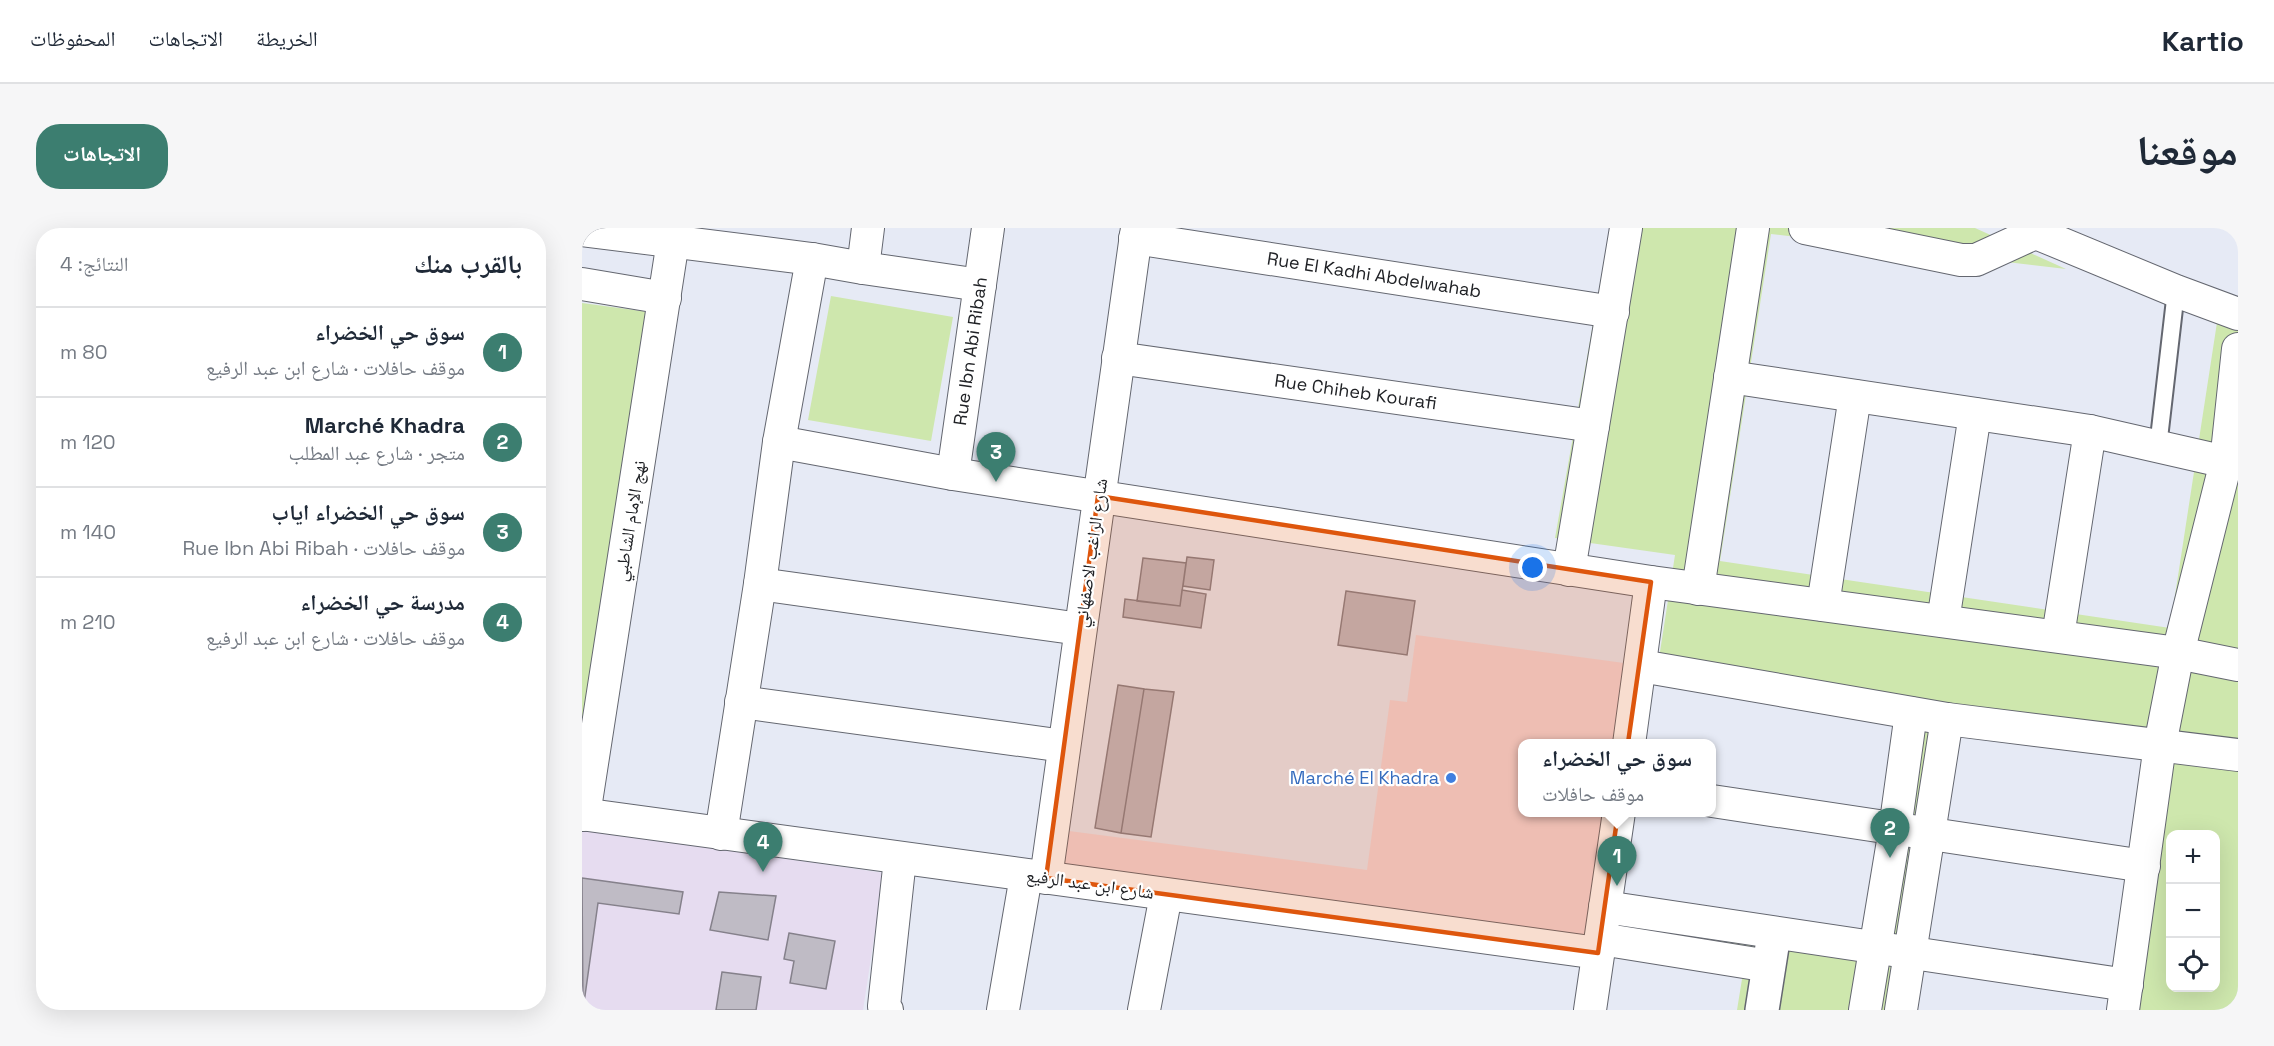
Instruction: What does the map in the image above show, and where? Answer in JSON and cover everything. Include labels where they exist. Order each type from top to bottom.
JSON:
[{"type":"street","points":[[863,268],[868,228]]},
{"type":"street","name":"Rue Ibn Abi Ribah","points":[[953,474],[988,228]]},
{"type":"street","points":[[1569,570],[1626,228]]},
{"type":"street","points":[[1698,589],[1753,228]]},
{"type":"street","points":[[1804,228],[1961,260],[1976,260],[2032,230],[2176,291],[2238,314]]},
{"type":"street","points":[[582,230],[674,235],[863,268],[980,285]]},
{"type":"street","name":"Rue El Kadhi Abdelwahab","points":[[1136,233],[1613,312]]},
{"type":"street","name":"شارع الراغب الاصفهاني","points":[[1004,1010],[1064,746],[1136,233]]},
{"type":"street","name":"نهج الإمام الشاطبي","points":[[583,815],[674,235]]},
{"type":"street","points":[[721,834],[760,584],[779,442],[812,259]]},
{"type":"street","points":[[582,284],[665,298]]},
{"type":"street","points":[[1605,907],[1774,934],[1910,952],[2125,997],[2160,745],[2178,653],[2226,462],[2238,349]]},
{"type":"street","name":"Rue Chiheb Kourafi","points":[[1118,358],[1593,426]]},
{"type":"street","points":[[1730,378],[2090,432],[2226,462]]},
{"type":"street","points":[[1823,605],[1855,396]]},
{"type":"street","points":[[1943,621],[1975,414]]},
{"type":"street","points":[[2058,636],[2090,432]]},
{"type":"street","points":[[779,442],[953,474],[1569,570],[2178,653],[2238,665]]},
{"type":"street","points":[[1630,739],[1652,582]]},
{"type":"street","points":[[760,584],[1080,629]]},
{"type":"street","points":[[1641,666],[1947,719],[2238,755]]},
{"type":"street","points":[[741,702],[1064,746]]},
{"type":"street","points":[[1865,1010],[1895,829],[1911,713]]},
{"type":"street","points":[[1901,1010],[1947,719]]},
{"type":"street","points":[[1716,802],[2144,866]]},
{"type":"street","name":"شارع ابن عبد الرفيع","points":[[583,815],[1166,895],[1769,966]]},
{"type":"street","points":[[1590,1010],[1618,817]]},
{"type":"street","points":[[887,1010],[884,1006],[900,859]]},
{"type":"street","points":[[1144,1010],[1166,895]]},
{"type":"street","points":[[1762,1010],[1774,934]]},
{"type":"lane","points":[[2158,447],[2176,291]]},
{"type":"highlighted area","points":[[1098,496],[1651,582],[1598,953],[1046,878]]},
{"type":"shaded area","name":"Marché El Khadra","points":[[1416,635],[1624,663],[1614,739],[1518,739],[1518,817],[1603,817],[1587,937],[1064,868],[1069,831],[1367,870],[1390,700],[1407,702]]},
{"type":"shaded area","points":[[582,829],[884,873],[863,1010],[582,1010]]},
{"type":"green space","points":[[1610,228],[1975,228],[2066,269],[1771,234],[1720,561],[2170,628],[2218,316],[2238,319],[2238,1010],[2114,1010],[2153,756],[1954,726],[1910,1010],[1737,1010],[1743,973],[1617,954],[1625,900],[1868,936],[1900,720],[1655,684],[1675,555],[1555,538]]},
{"type":"green space","points":[[831,296],[953,317],[931,441],[808,420]]},
{"type":"green space","points":[[582,303],[649,312],[582,771]]},
{"type":"building","points":[[1187,557],[1214,560],[1210,590],[1183,586]]},
{"type":"building","points":[[1143,558],[1186,563],[1180,606],[1137,601]]},
{"type":"building","points":[[1182,590],[1206,594],[1201,628],[1123,617],[1125,599],[1180,606]]},
{"type":"building","points":[[1346,591],[1415,601],[1407,655],[1338,645]]},
{"type":"building","points":[[1118,685],[1144,689],[1121,833],[1095,828]]},
{"type":"building","points":[[1144,689],[1174,692],[1151,837],[1121,833]]},
{"type":"building","points":[[582,878],[683,892],[679,914],[598,903],[583,1010]]},
{"type":"building","points":[[719,892],[776,896],[768,940],[710,930]]},
{"type":"building","points":[[789,933],[835,941],[826,989],[790,983],[794,961],[784,959]]},
{"type":"building","points":[[722,972],[761,977],[756,1010],[716,1010]]},
{"type":"place","name":"سوق حي الخضراء اياب","points":[[996,482]]},
{"type":"place","name":"Marché El Khadra","points":[[1451,778]]},
{"type":"place","name":"Marché Khadra","points":[[1890,858]]},
{"type":"place","name":"مدرسة حي الخضراء","points":[[763,872]]},
{"type":"place","name":"سوق حي الخضراء","points":[[1617,886]]}]
